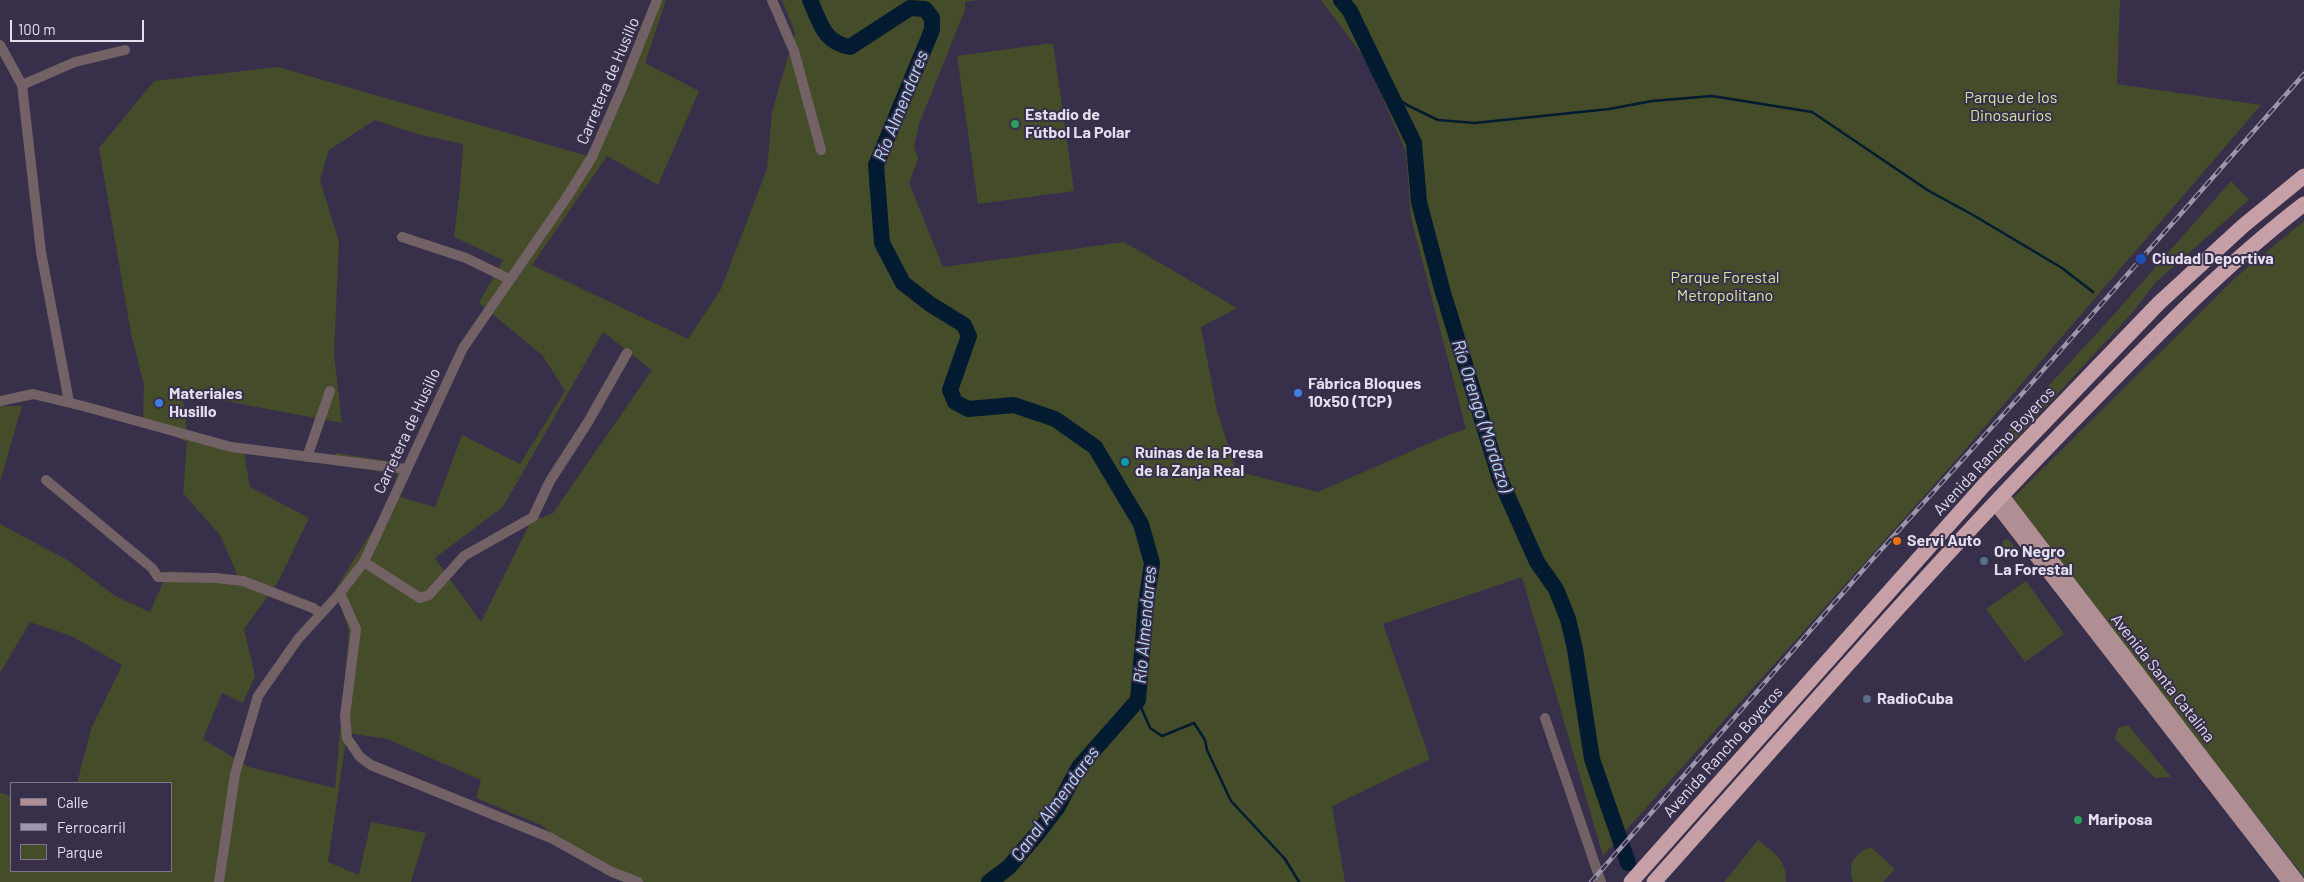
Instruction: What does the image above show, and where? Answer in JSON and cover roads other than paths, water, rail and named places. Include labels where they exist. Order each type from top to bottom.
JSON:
[{"type":"highway","name":"Avenida Rancho Boyeros","points":[[1631,882],[2008,459],[2159,303],[2243,226],[2304,176]]},
{"type":"highway","points":[[1657,878],[2000,496],[2191,300],[2256,242],[2304,204]]},
{"type":"highway","points":[[2000,496],[1992,481],[2008,459]]},
{"type":"highway","points":[[1954,519],[2000,496]]},
{"type":"main road","name":"Avenida Santa Catalina","points":[[2000,496],[2288,882]]},
{"type":"main road","name":"Avenida Santa Catalina","points":[[2000,496],[2299,882]]},
{"type":"street","name":"Carretera de Husillo","points":[[219,882],[235,774],[258,696],[298,639],[340,593],[364,562],[454,363],[592,157],[657,0]]},
{"type":"street","points":[[772,0],[794,51],[821,150]]},
{"type":"street","points":[[0,45],[22,85],[41,252],[69,402]]},
{"type":"street","points":[[22,85],[75,62],[125,50]]},
{"type":"street","points":[[402,237],[466,258],[509,279]]},
{"type":"street","points":[[364,562],[420,598],[429,595],[464,556],[533,517],[550,481],[588,422],[628,353]]},
{"type":"street","points":[[307,456],[330,391]]},
{"type":"street","points":[[0,401],[33,394],[69,402],[231,447],[406,470]]},
{"type":"street","points":[[46,480],[152,568],[158,577],[216,578],[243,582],[313,608],[321,614]]},
{"type":"street","points":[[340,593],[356,629],[345,716],[347,738],[360,757],[371,765],[551,838],[612,872],[638,882]]},
{"type":"street","points":[[1545,718],[1601,882]]},
{"type":"waterway","name":"Río Almendares","points":[[810,0],[828,36],[834,41],[850,47],[910,8],[925,9],[932,18],[932,30],[876,165],[882,243],[903,283],[930,304],[964,325],[969,336],[950,390],[955,402],[968,409],[1014,405],[1055,419],[1095,447],[1141,524],[1152,563],[1146,604],[1138,700],[1079,767],[1057,808],[1037,834],[1009,867],[989,882]]},
{"type":"waterway","name":"Río Orengo (Mordazo)","points":[[1341,0],[1350,11],[1414,143],[1419,202],[1442,289],[1500,479],[1537,562],[1556,589],[1568,619],[1575,649],[1592,759],[1628,863]]},
{"type":"waterway","points":[[1392,94],[1407,105],[1438,120],[1475,123],[1609,109],[1652,101],[1712,96],[1812,112],[1929,191],[2062,268],[2093,292]]},
{"type":"waterway","name":"Río Almendares","points":[[1138,700],[1150,728],[1162,736],[1194,723],[1205,740],[1207,750],[1231,801],[1285,859],[1299,882]]},
{"type":"railway","points":[[1591,882],[1870,562],[2030,385],[2304,74]]},
{"type":"place","name":"Estadio de Fútbol La Polar","points":[[1015,124]]},
{"type":"place","name":"Ciudad Deportiva","points":[[2141,259]]},
{"type":"place","name":"Fábrica Bloques 10x50 (TCP)","points":[[1298,393]]},
{"type":"place","name":"Materiales Husillo","points":[[159,403]]},
{"type":"place","name":"Ruinas de la Presa de la Zanja Real","points":[[1125,462]]},
{"type":"place","name":"Servi Auto","points":[[1897,541]]},
{"type":"place","name":"Oro Negro La Forestal","points":[[1984,561]]},
{"type":"place","name":"RadioCuba","points":[[1867,699]]},
{"type":"place","name":"Mariposa","points":[[2078,820]]},
{"type":"park label","name":"Parque de los Dinosaurios","points":[[2011,107]]},
{"type":"park label","name":"Parque Forestal Metropolitano","points":[[1725,287]]},
{"type":"water label","name":"Canal Almendares","points":[[1055,804]]}]
